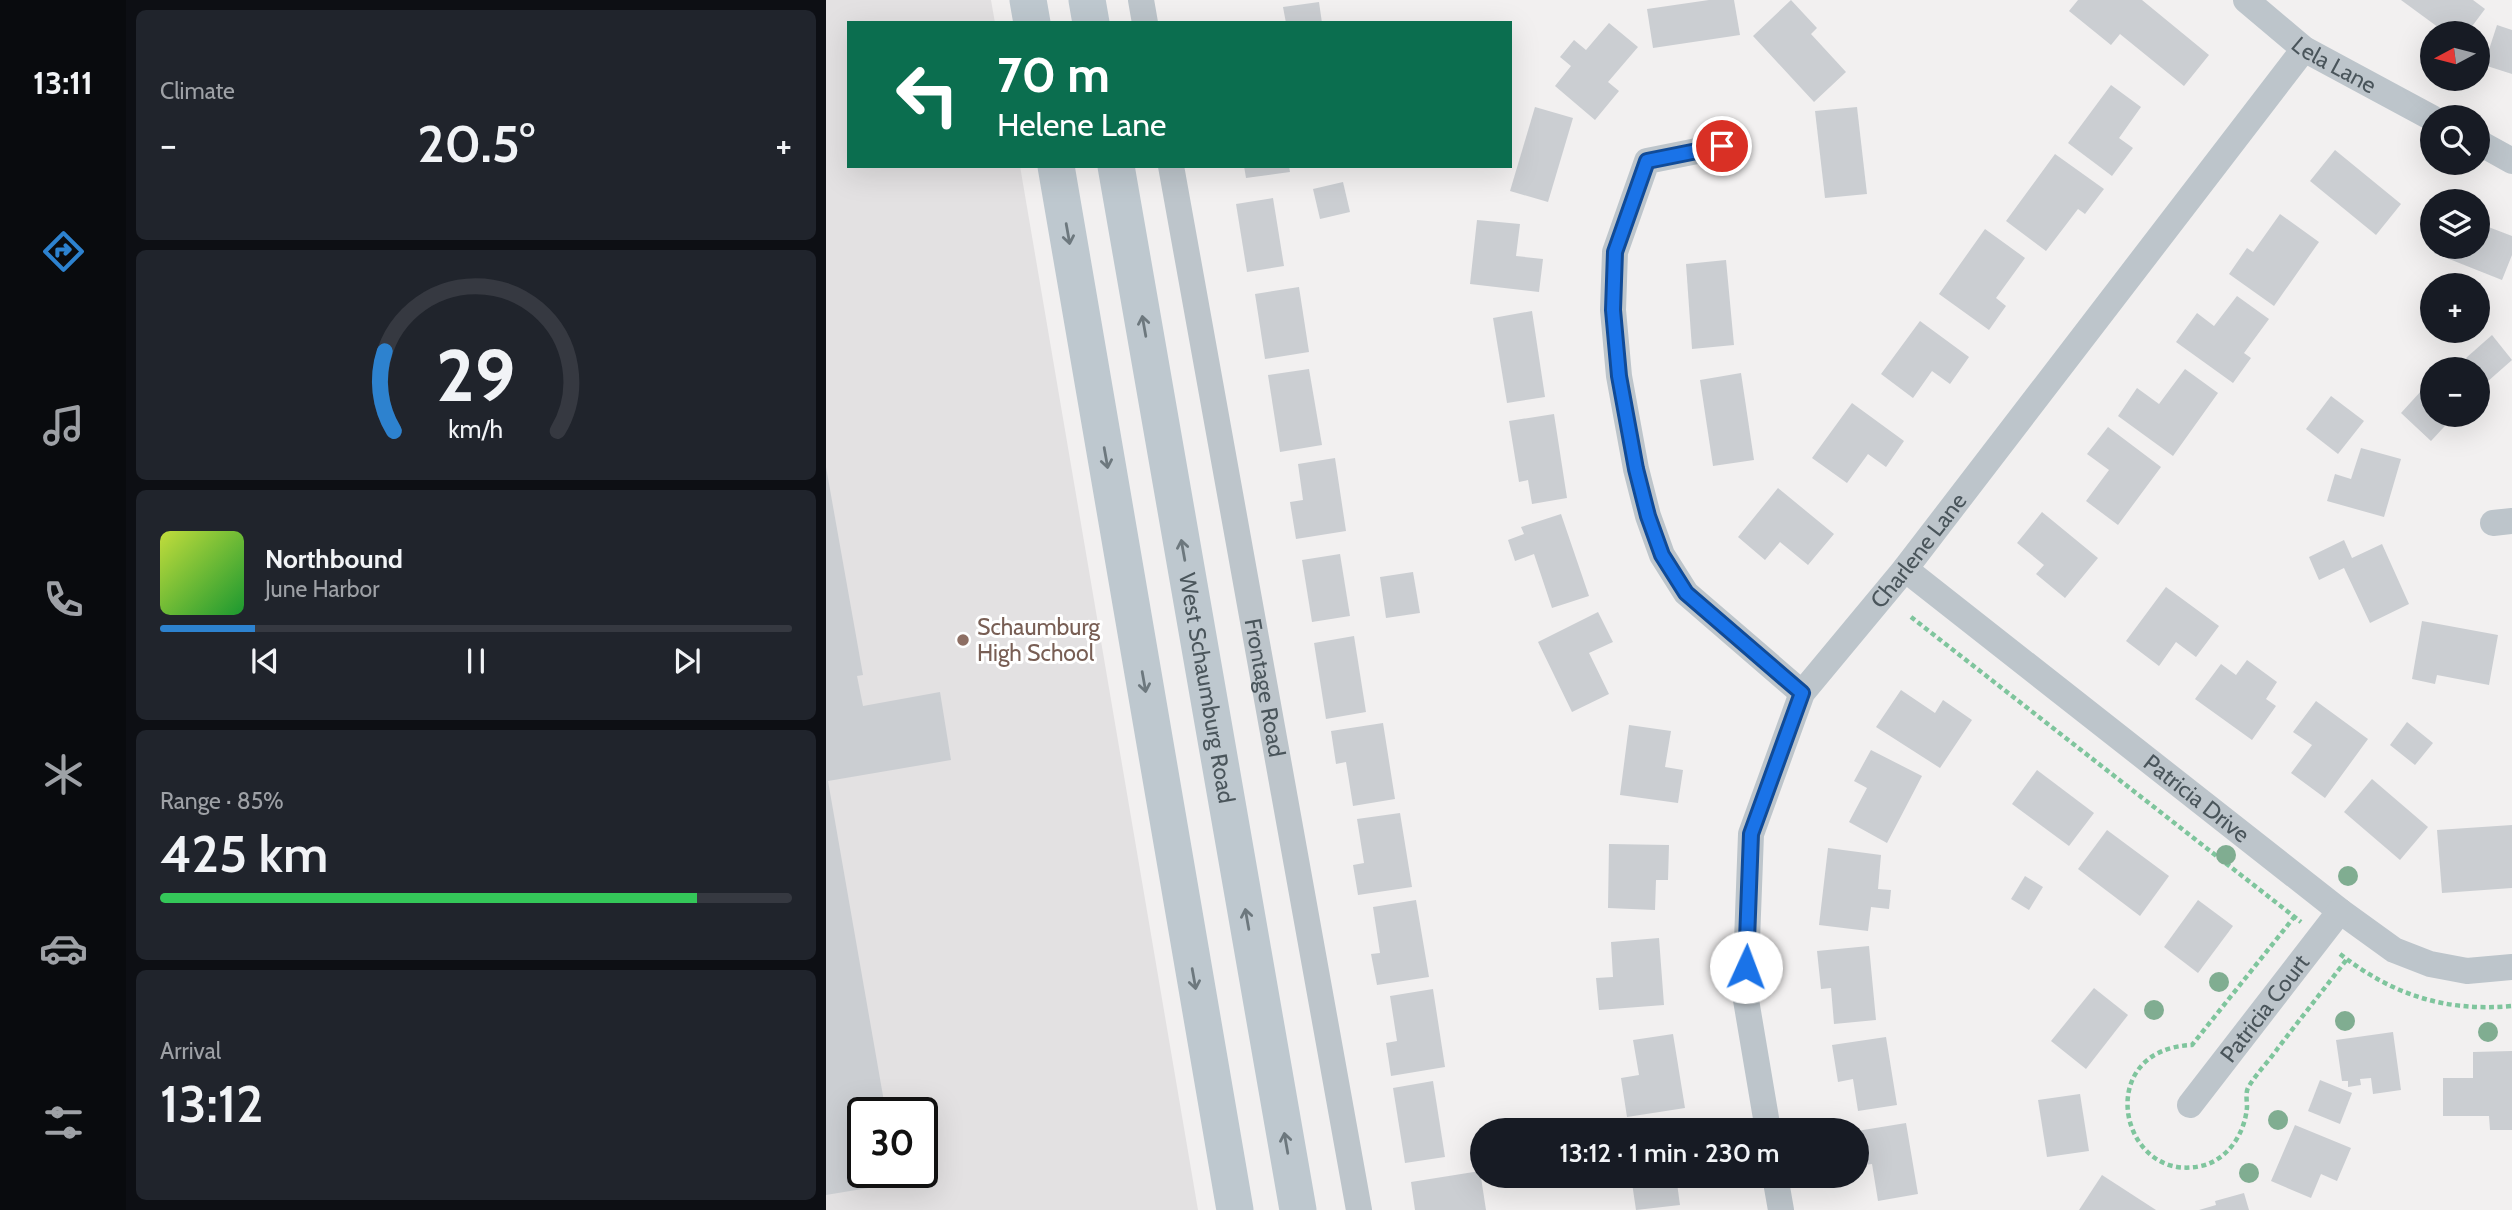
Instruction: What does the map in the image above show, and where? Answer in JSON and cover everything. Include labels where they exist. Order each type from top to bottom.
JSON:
[{"type":"main road","points":[[1028,0],[1032,21]]},
{"type":"main road","points":[[1087,0],[1091,21]]},
{"type":"main road","points":[[1056,168],[1235,1210]]},
{"type":"main road","name":"West Schaumburg Road","points":[[1116,168],[1298,1210]]},
{"type":"street","points":[[1141,0],[1145,21]]},
{"type":"street","name":"Lela Lane","points":[[2246,0],[2304,49],[2420,112]]},
{"type":"street","name":"Charlene Lane","points":[[1766,1118],[1745,994],[1751,834],[1802,693],[1905,569],[2304,49]]},
{"type":"street","points":[[1722,146],[1647,161],[1615,252],[1613,310],[1619,376],[1636,469],[1662,555],[1686,593],[1802,693]]},
{"type":"street","points":[[2490,149],[2512,161]]},
{"type":"street","name":"Frontage Road","points":[[1171,168],[1359,1210]]},
{"type":"street","name":"Patricia Drive","points":[[1905,569],[2340,911],[2394,950],[2430,964],[2467,971],[2512,967]]},
{"type":"street","name":"Patricia Court","points":[[2190,1105],[2340,911]]},
{"type":"street","points":[[1777,1188],[1781,1210]]},
{"type":"shaded area","name":"Schaumburg High School","points":[[826,0],[991,0],[995,21],[847,21],[847,168],[1020,168],[1198,1210],[826,1210]]},
{"type":"building","points":[[1709,0],[1734,0],[1740,35],[1653,48],[1647,9]]},
{"type":"building","points":[[1791,0],[1817,28],[1811,34],[1846,72],[1814,102],[1753,36]]},
{"type":"building","points":[[2078,0],[2142,0],[2209,55],[2184,86],[2120,34],[2111,45],[2069,11]]},
{"type":"building","points":[[2401,0],[2473,0],[2485,9],[2476,21],[2430,21]]},
{"type":"building","points":[[1319,2],[1322,21],[1286,21],[1283,7]]},
{"type":"building","points":[[1609,23],[1638,47],[1608,82],[1619,91],[1595,120],[1555,86],[1571,66],[1560,57],[1574,40],[1586,50]]},
{"type":"building","points":[[2497,25],[2512,30],[2512,74],[2490,67],[2490,47]]},
{"type":"building","points":[[2111,85],[2141,107],[2119,138],[2133,148],[2112,176],[2068,143]]},
{"type":"building","points":[[1535,107],[1573,118],[1548,202],[1510,191]]},
{"type":"building","points":[[1857,107],[1867,194],[1825,198],[1815,111]]},
{"type":"building","points":[[2335,150],[2401,204],[2376,235],[2310,181]]},
{"type":"building","points":[[2055,154],[2104,189],[2085,214],[2078,209],[2046,251],[2006,221]]},
{"type":"building","points":[[1244,168],[1289,168],[1290,172],[1246,178]]},
{"type":"building","points":[[1343,182],[1350,212],[1320,219],[1313,189]]},
{"type":"building","points":[[1273,198],[1284,266],[1247,272],[1236,204]]},
{"type":"building","points":[[2280,214],[2319,242],[2274,306],[2229,274],[2247,248],[2253,252]]},
{"type":"building","points":[[1477,220],[1520,224],[1516,256],[1543,259],[1539,292],[1470,284]]},
{"type":"building","points":[[2490,228],[2512,236],[2512,255],[2502,280],[2449,259],[2490,259]]},
{"type":"building","points":[[1985,229],[2025,258],[1996,298],[2006,306],[1989,330],[1939,294]]},
{"type":"building","points":[[1726,260],[1734,345],[1692,349],[1686,264]]},
{"type":"building","points":[[1299,287],[1309,352],[1265,359],[1255,294]]},
{"type":"building","points":[[2237,296],[2269,319],[2244,353],[2251,358],[2233,383],[2176,342],[2197,313],[2214,326]]},
{"type":"building","points":[[1532,311],[1545,397],[1507,403],[1493,318]]},
{"type":"building","points":[[1920,321],[1969,357],[1950,384],[1932,371],[1913,398],[1881,374]]},
{"type":"building","points":[[2492,335],[2512,360],[2490,379],[2490,357],[2467,357],[2483,343],[2490,343]]},
{"type":"building","points":[[1309,369],[1322,445],[1280,452],[1268,375]]},
{"type":"building","points":[[2185,369],[2218,393],[2173,456],[2118,416],[2137,388],[2159,404]]},
{"type":"building","points":[[1741,373],[1754,460],[1713,466],[1700,380]]},
{"type":"building","points":[[2420,392],[2420,427],[2444,427],[2431,441],[2401,413]]},
{"type":"building","points":[[2331,396],[2364,421],[2338,454],[2306,429]]},
{"type":"building","points":[[1852,403],[1904,441],[1886,467],[1868,454],[1847,483],[1812,458]]},
{"type":"building","points":[[1554,414],[1567,498],[1532,504],[1528,480],[1519,482],[1509,421]]},
{"type":"building","points":[[2108,427],[2161,467],[2118,525],[2086,501],[2109,470],[2087,454]]},
{"type":"building","points":[[2361,448],[2401,459],[2384,517],[2327,501],[2335,474],[2351,479]]},
{"type":"building","points":[[1335,458],[1346,531],[1296,539],[1290,502],[1303,500],[1298,464]]},
{"type":"building","points":[[826,467],[863,675],[857,676],[863,706],[940,692],[951,760],[828,781],[883,1097],[847,1097],[847,1188],[868,1188],[826,1195]]},
{"type":"building","points":[[1778,488],[1834,534],[1808,565],[1780,542],[1765,560],[1738,537]]},
{"type":"building","points":[[2042,512],[2098,558],[2065,598],[2036,574],[2044,565],[2017,543]]},
{"type":"building","points":[[1561,514],[1589,596],[1552,608],[1534,554],[1515,561],[1508,540],[1524,534],[1521,527]]},
{"type":"building","points":[[2344,540],[2352,558],[2382,544],[2409,604],[2370,623],[2344,568],[2319,580],[2309,557]]},
{"type":"building","points":[[1340,554],[1350,616],[1312,622],[1302,560]]},
{"type":"building","points":[[1413,572],[1420,613],[1386,618],[1380,577]]},
{"type":"building","points":[[2166,587],[2219,626],[2196,657],[2176,642],[2159,666],[2126,641]]},
{"type":"building","points":[[1598,612],[1613,642],[1589,653],[1609,694],[1572,712],[1538,642]]},
{"type":"building","points":[[2422,621],[2498,635],[2489,685],[2437,675],[2435,684],[2412,679]]},
{"type":"building","points":[[1354,636],[1366,712],[1326,719],[1314,643]]},
{"type":"building","points":[[2247,660],[2277,682],[2266,699],[2276,706],[2252,740],[2195,699],[2221,664],[2236,675]]},
{"type":"building","points":[[1901,690],[1935,713],[1943,700],[1972,720],[1940,768],[1876,727]]},
{"type":"building","points":[[2316,701],[2368,739],[2325,798],[2291,773],[2312,745],[2293,732]]},
{"type":"building","points":[[2407,722],[2433,743],[2415,765],[2390,745]]},
{"type":"building","points":[[1383,723],[1395,799],[1353,806],[1346,762],[1336,764],[1331,731]]},
{"type":"building","points":[[1629,725],[1671,731],[1665,767],[1683,770],[1678,803],[1620,795]]},
{"type":"building","points":[[1871,750],[1922,776],[1887,843],[1849,822],[1867,788],[1854,781]]},
{"type":"building","points":[[2037,770],[2094,813],[2069,846],[2012,804]]},
{"type":"building","points":[[2372,779],[2428,827],[2400,860],[2344,812]]},
{"type":"building","points":[[1400,813],[1412,887],[1358,895],[1353,865],[1364,863],[1357,819]]},
{"type":"building","points":[[2512,825],[2512,888],[2442,893],[2437,830]]},
{"type":"building","points":[[2107,830],[2169,876],[2140,916],[2078,869]]},
{"type":"building","points":[[1609,844],[1669,845],[1668,880],[1656,880],[1655,910],[1608,908]]},
{"type":"building","points":[[1828,848],[1881,855],[1878,889],[1891,890],[1889,909],[1871,907],[1868,931],[1819,925]]},
{"type":"building","points":[[2025,876],[2043,887],[2029,910],[2011,899]]},
{"type":"building","points":[[1416,900],[1429,977],[1377,985],[1371,954],[1380,953],[1373,907]]},
{"type":"building","points":[[2198,900],[2233,926],[2198,973],[2164,947]]},
{"type":"building","points":[[1659,938],[1664,1005],[1599,1010],[1596,978],[1613,977],[1611,942]]},
{"type":"building","points":[[1869,946],[1876,1020],[1834,1024],[1831,988],[1821,989],[1817,951]]},
{"type":"building","points":[[2094,988],[2128,1015],[2086,1069],[2051,1041]]},
{"type":"building","points":[[1433,989],[1445,1067],[1391,1076],[1386,1043],[1397,1041],[1390,996]]},
{"type":"building","points":[[2393,1032],[2401,1090],[2373,1094],[2371,1078],[2360,1079],[2361,1085],[2348,1087],[2348,1081],[2342,1081],[2336,1040]]},
{"type":"building","points":[[1673,1034],[1685,1108],[1627,1117],[1621,1078],[1639,1075],[1633,1040]]},
{"type":"building","points":[[1886,1037],[1897,1105],[1858,1111],[1853,1079],[1838,1082],[1832,1045]]},
{"type":"building","points":[[2512,1051],[2512,1130],[2490,1130],[2489,1116],[2443,1116],[2443,1078],[2473,1078],[2473,1052]]},
{"type":"building","points":[[2320,1080],[2352,1093],[2340,1124],[2308,1111]]},
{"type":"building","points":[[1433,1081],[1445,1157],[1405,1163],[1393,1088]]},
{"type":"building","points":[[2080,1094],[2089,1151],[2047,1157],[2038,1100]]},
{"type":"building","points":[[1906,1123],[1918,1194],[1878,1201],[1872,1164],[1869,1164],[1869,1129]]},
{"type":"building","points":[[2295,1125],[2351,1148],[2337,1181],[2321,1174],[2311,1198],[2271,1181]]},
{"type":"building","points":[[1470,1173],[1470,1188],[1483,1188],[1486,1210],[1415,1210],[1411,1182]]},
{"type":"building","points":[[2102,1175],[2156,1210],[2079,1210]]},
{"type":"building","points":[[1633,1188],[1678,1188],[1680,1205],[1636,1210]]},
{"type":"building","points":[[2244,1193],[2249,1210],[2199,1210],[2216,1205],[2215,1201]]},
{"type":"place","name":"Schaumburg High School","points":[[963,640]]},
{"type":"route","points":[[1722,146],[1647,161],[1615,252],[1613,310],[1619,376],[1636,469],[1648,516],[1662,555],[1686,593],[1802,693],[1751,834],[1746,967]]}]
